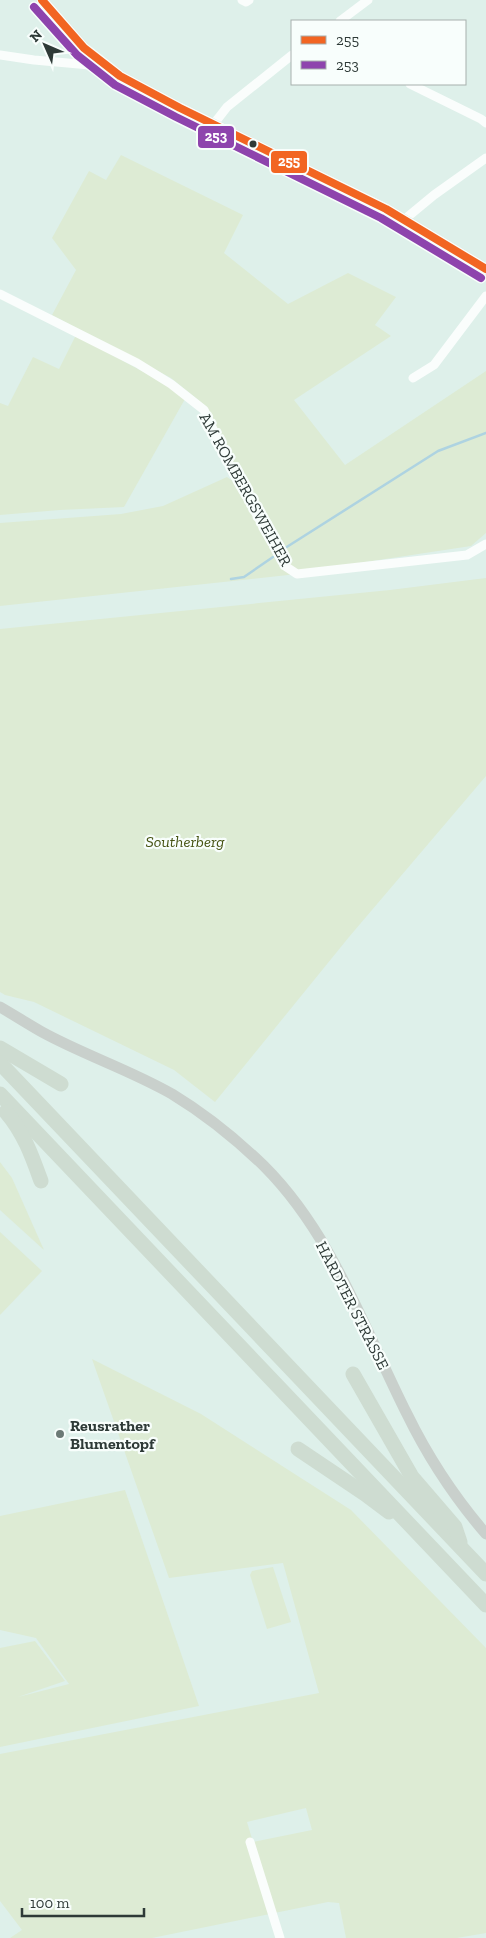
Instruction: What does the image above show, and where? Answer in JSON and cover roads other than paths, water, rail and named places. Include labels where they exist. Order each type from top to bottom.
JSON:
[{"type":"highway","points":[[0,1048],[61,1084]]},
{"type":"highway","points":[[0,1063],[486,1574]]},
{"type":"highway","points":[[0,1094],[486,1605]]},
{"type":"highway","points":[[0,1106],[14,1122],[28,1144],[41,1181]]},
{"type":"highway","points":[[353,1374],[412,1477],[455,1527],[463,1550]]},
{"type":"highway","points":[[298,1449],[365,1494],[428,1542]]},
{"type":"main road","points":[[42,0],[94,58],[120,76],[213,125],[405,219],[486,269]]},
{"type":"main road","name":"HARDTER STRASSE","points":[[0,1007],[43,1032],[172,1094],[221,1128],[265,1168],[300,1209],[323,1244],[345,1282],[412,1423],[455,1495],[486,1534]]},
{"type":"street","points":[[242,0],[246,2],[249,0]]},
{"type":"street","points":[[341,20],[368,0]]},
{"type":"street","points":[[0,55],[90,65],[94,58]]},
{"type":"street","points":[[213,125],[227,107],[291,56]]},
{"type":"street","points":[[412,85],[486,123]]},
{"type":"street","points":[[405,219],[434,195],[486,158]]},
{"type":"street","name":"AM ROMBERGSWEIHER","points":[[0,294],[137,363],[171,384],[204,410],[232,470],[285,566],[297,574],[468,555],[486,544]]},
{"type":"street","points":[[413,378],[434,365],[486,296]]},
{"type":"street","points":[[250,1842],[280,1938]]},
{"type":"waterway","points":[[282,550],[438,451],[486,433]]},
{"type":"waterway","points":[[231,579],[244,577],[273,557]]},
{"type":"place","name":"Reusrather Blumentopf","points":[[60,1434]]},
{"type":"park label","name":"Southerberg","points":[[185,841]]}]
